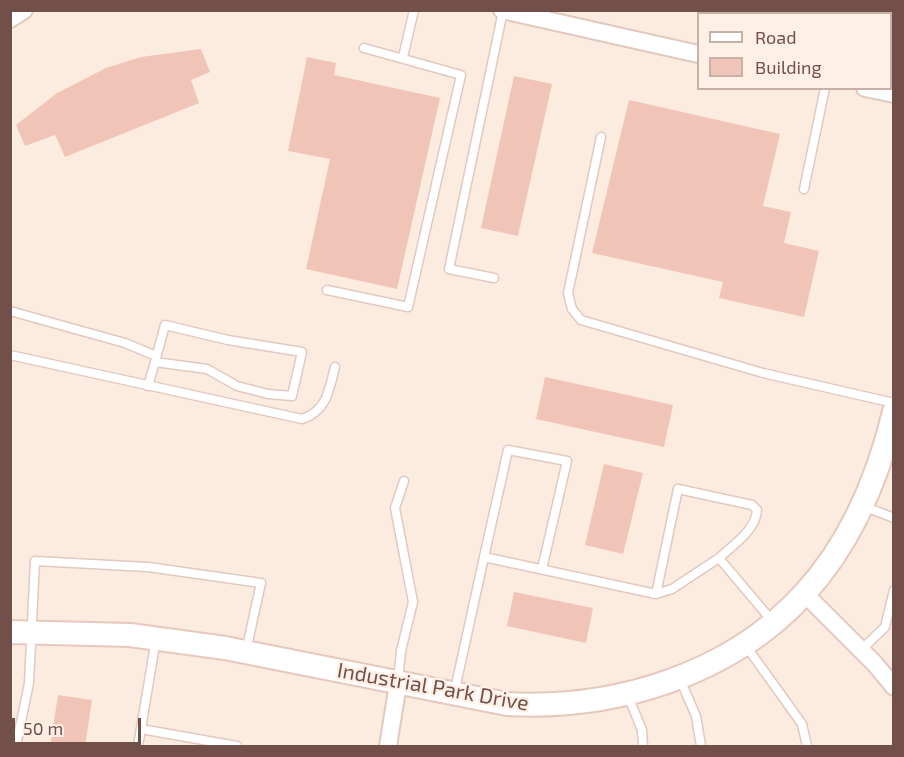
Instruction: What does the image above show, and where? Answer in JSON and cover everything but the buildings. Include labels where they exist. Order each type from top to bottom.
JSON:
[{"type":"street","points":[[10,19],[24,10]]},
{"type":"street","points":[[503,11],[697,51]]},
{"type":"street","name":"Industrial Park Drive","points":[[21,632],[156,638],[246,652],[507,704],[541,706],[577,704],[627,694],[679,677],[744,643],[773,622],[804,594],[845,535],[861,506],[878,468],[894,412]]},
{"type":"street","points":[[804,594],[861,650],[894,687]]},
{"type":"street","points":[[388,747],[398,684]]},
{"type":"lane","points":[[403,57],[414,10]]},
{"type":"lane","points":[[494,278],[449,269],[503,11]]},
{"type":"lane","points":[[327,290],[408,307],[461,75],[364,48]]},
{"type":"lane","points":[[804,189],[825,90]]},
{"type":"lane","points":[[601,137],[568,293],[572,309],[581,320],[763,372],[894,403]]},
{"type":"lane","points":[[10,311],[125,343],[155,359],[207,369],[237,386],[268,394],[292,396],[302,352],[228,340],[165,325],[155,359],[148,386]]},
{"type":"lane","points":[[10,355],[302,419],[320,411],[327,399],[335,367]]},
{"type":"lane","points":[[454,695],[508,450],[567,461],[542,569]]},
{"type":"lane","points":[[398,684],[401,651],[413,602],[395,508],[404,481]]},
{"type":"lane","points":[[484,557],[656,594],[672,589],[719,558],[745,534],[757,516],[757,510],[752,505],[678,489],[656,594]]},
{"type":"lane","points":[[861,506],[894,518]]},
{"type":"lane","points":[[719,558],[773,622]]},
{"type":"lane","points":[[16,747],[29,683],[21,632],[35,561],[148,567],[261,583],[246,652]]},
{"type":"lane","points":[[861,650],[885,627],[894,590]]},
{"type":"lane","points":[[138,747],[156,638]]},
{"type":"lane","points":[[744,643],[802,724],[807,747]]},
{"type":"lane","points":[[679,677],[696,716],[701,747]]},
{"type":"lane","points":[[627,694],[642,730],[643,747]]},
{"type":"lane","points":[[141,729],[237,747]]}]
